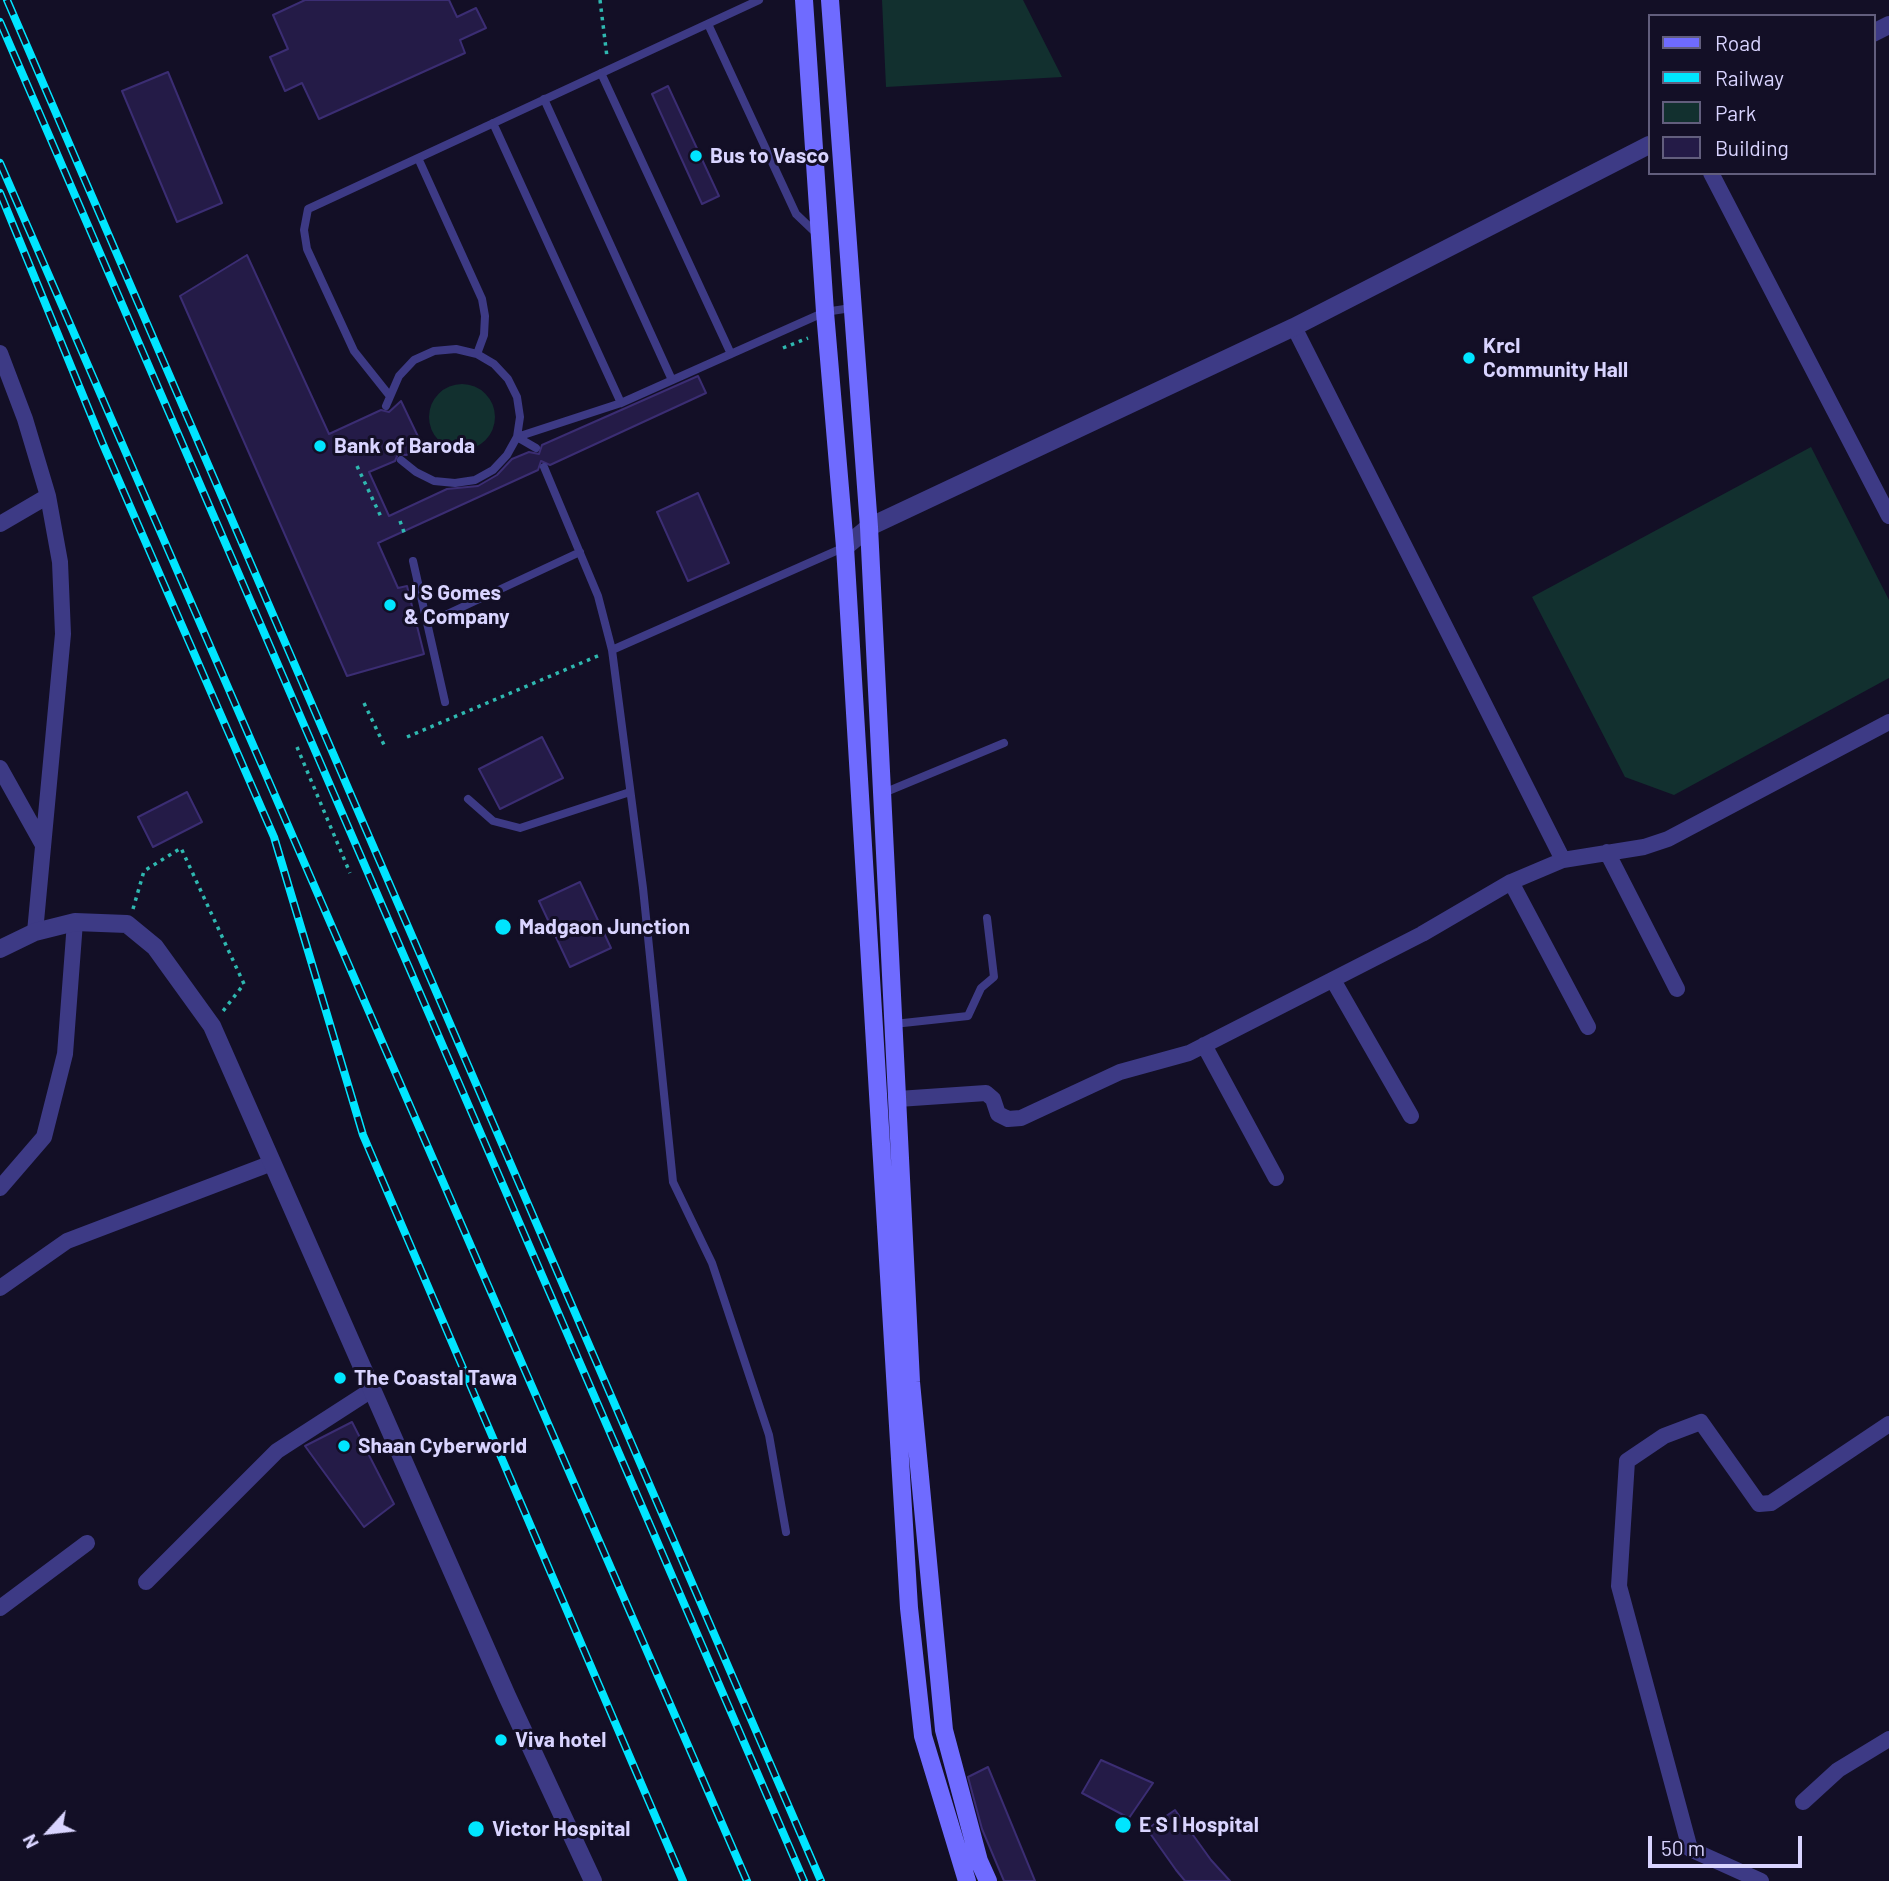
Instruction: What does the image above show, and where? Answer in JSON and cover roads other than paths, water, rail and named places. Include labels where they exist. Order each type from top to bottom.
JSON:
[{"type":"main road","points":[[804,0],[825,312],[845,547],[909,1608],[923,1736],[967,1881]]},
{"type":"main road","points":[[830,0],[869,527],[911,1382],[944,1730],[979,1861],[988,1881]]},
{"type":"main road","points":[[850,642],[874,639]]},
{"type":"street","points":[[845,547],[869,527],[1294,327],[1647,146]]},
{"type":"street","points":[[1712,175],[1889,516]]},
{"type":"street","points":[[1294,327],[1563,860]]},
{"type":"street","points":[[0,353],[25,419],[48,496],[60,562],[63,634],[34,932]]},
{"type":"street","points":[[0,524],[48,496]]},
{"type":"street","points":[[898,1099],[986,1093],[993,1099],[998,1114],[1008,1119],[1021,1118],[1119,1072],[1189,1053],[1422,934],[1511,882],[1563,860],[1668,839],[1889,722]]},
{"type":"street","points":[[0,768],[43,845]]},
{"type":"street","points":[[1607,852],[1676,989]]},
{"type":"street","points":[[1511,882],[1588,1027]]},
{"type":"street","points":[[0,1188],[44,1137],[65,1054],[75,922]]},
{"type":"street","points":[[0,949],[34,932],[75,922],[127,924],[155,947],[212,1026],[507,1696],[593,1881]]},
{"type":"street","points":[[1334,980],[1411,1116]]},
{"type":"street","points":[[1204,1045],[1276,1178]]},
{"type":"street","points":[[0,1288],[67,1241],[272,1163]]},
{"type":"street","points":[[146,1582],[277,1451],[373,1389]]},
{"type":"street","points":[[1761,1881],[1690,1849],[1619,1586],[1627,1461],[1664,1436],[1700,1422],[1759,1504],[1771,1503],[1889,1424]]},
{"type":"street","points":[[0,1608],[87,1543]]},
{"type":"street","points":[[1803,1802],[1838,1770],[1889,1739]]},
{"type":"lane","points":[[389,395],[354,351],[307,249],[304,230],[308,209],[759,0]]},
{"type":"lane","points":[[708,23],[796,214],[820,236]]},
{"type":"lane","points":[[605,71],[731,354]]},
{"type":"lane","points":[[544,99],[672,380]]},
{"type":"lane","points":[[493,123],[621,403]]},
{"type":"lane","points":[[418,158],[482,299],[484,335],[477,354]]},
{"type":"lane","points":[[516,437],[621,403],[825,312],[852,308]]},
{"type":"lane","points":[[386,406],[399,376],[414,360],[445,350],[477,354],[494,364],[508,379],[518,407],[516,437],[500,463],[475,480],[455,483],[434,481],[401,460]]},
{"type":"lane","points":[[516,437],[536,448]]},
{"type":"lane","points":[[544,467],[598,596],[612,650],[673,1182],[712,1263],[769,1435],[786,1532]]},
{"type":"lane","points":[[612,650],[845,547]]},
{"type":"lane","points":[[428,623],[580,552]]},
{"type":"lane","points":[[413,561],[445,702]]},
{"type":"lane","points":[[881,794],[1004,743]]},
{"type":"lane","points":[[468,799],[493,821],[520,828],[630,792]]},
{"type":"lane","points":[[894,1024],[968,1016],[981,988],[994,977],[987,918]]},
{"type":"railway","points":[[7,0],[821,1881]]},
{"type":"railway","points":[[0,22],[804,1881]]},
{"type":"railway","points":[[0,163],[747,1881]]},
{"type":"railway","points":[[0,193],[102,442],[274,837],[363,1135],[683,1881]]},
{"type":"place","name":"Bus to Vasco","points":[[696,156]]},
{"type":"place","name":"Krcl Community Hall","points":[[1469,358]]},
{"type":"place","name":"Bank of Baroda","points":[[320,446]]},
{"type":"place","name":"J S Gomes & Company","points":[[390,605]]},
{"type":"place","name":"Madgaon Junction","points":[[503,927]]},
{"type":"place","name":"The Coastal Tawa","points":[[340,1378]]},
{"type":"place","name":"Shaan Cyberworld","points":[[344,1446]]},
{"type":"place","name":"Viva hotel","points":[[501,1740]]},
{"type":"place","name":"E S I Hospital","points":[[1123,1825]]},
{"type":"place","name":"Victor Hospital","points":[[476,1829]]}]
